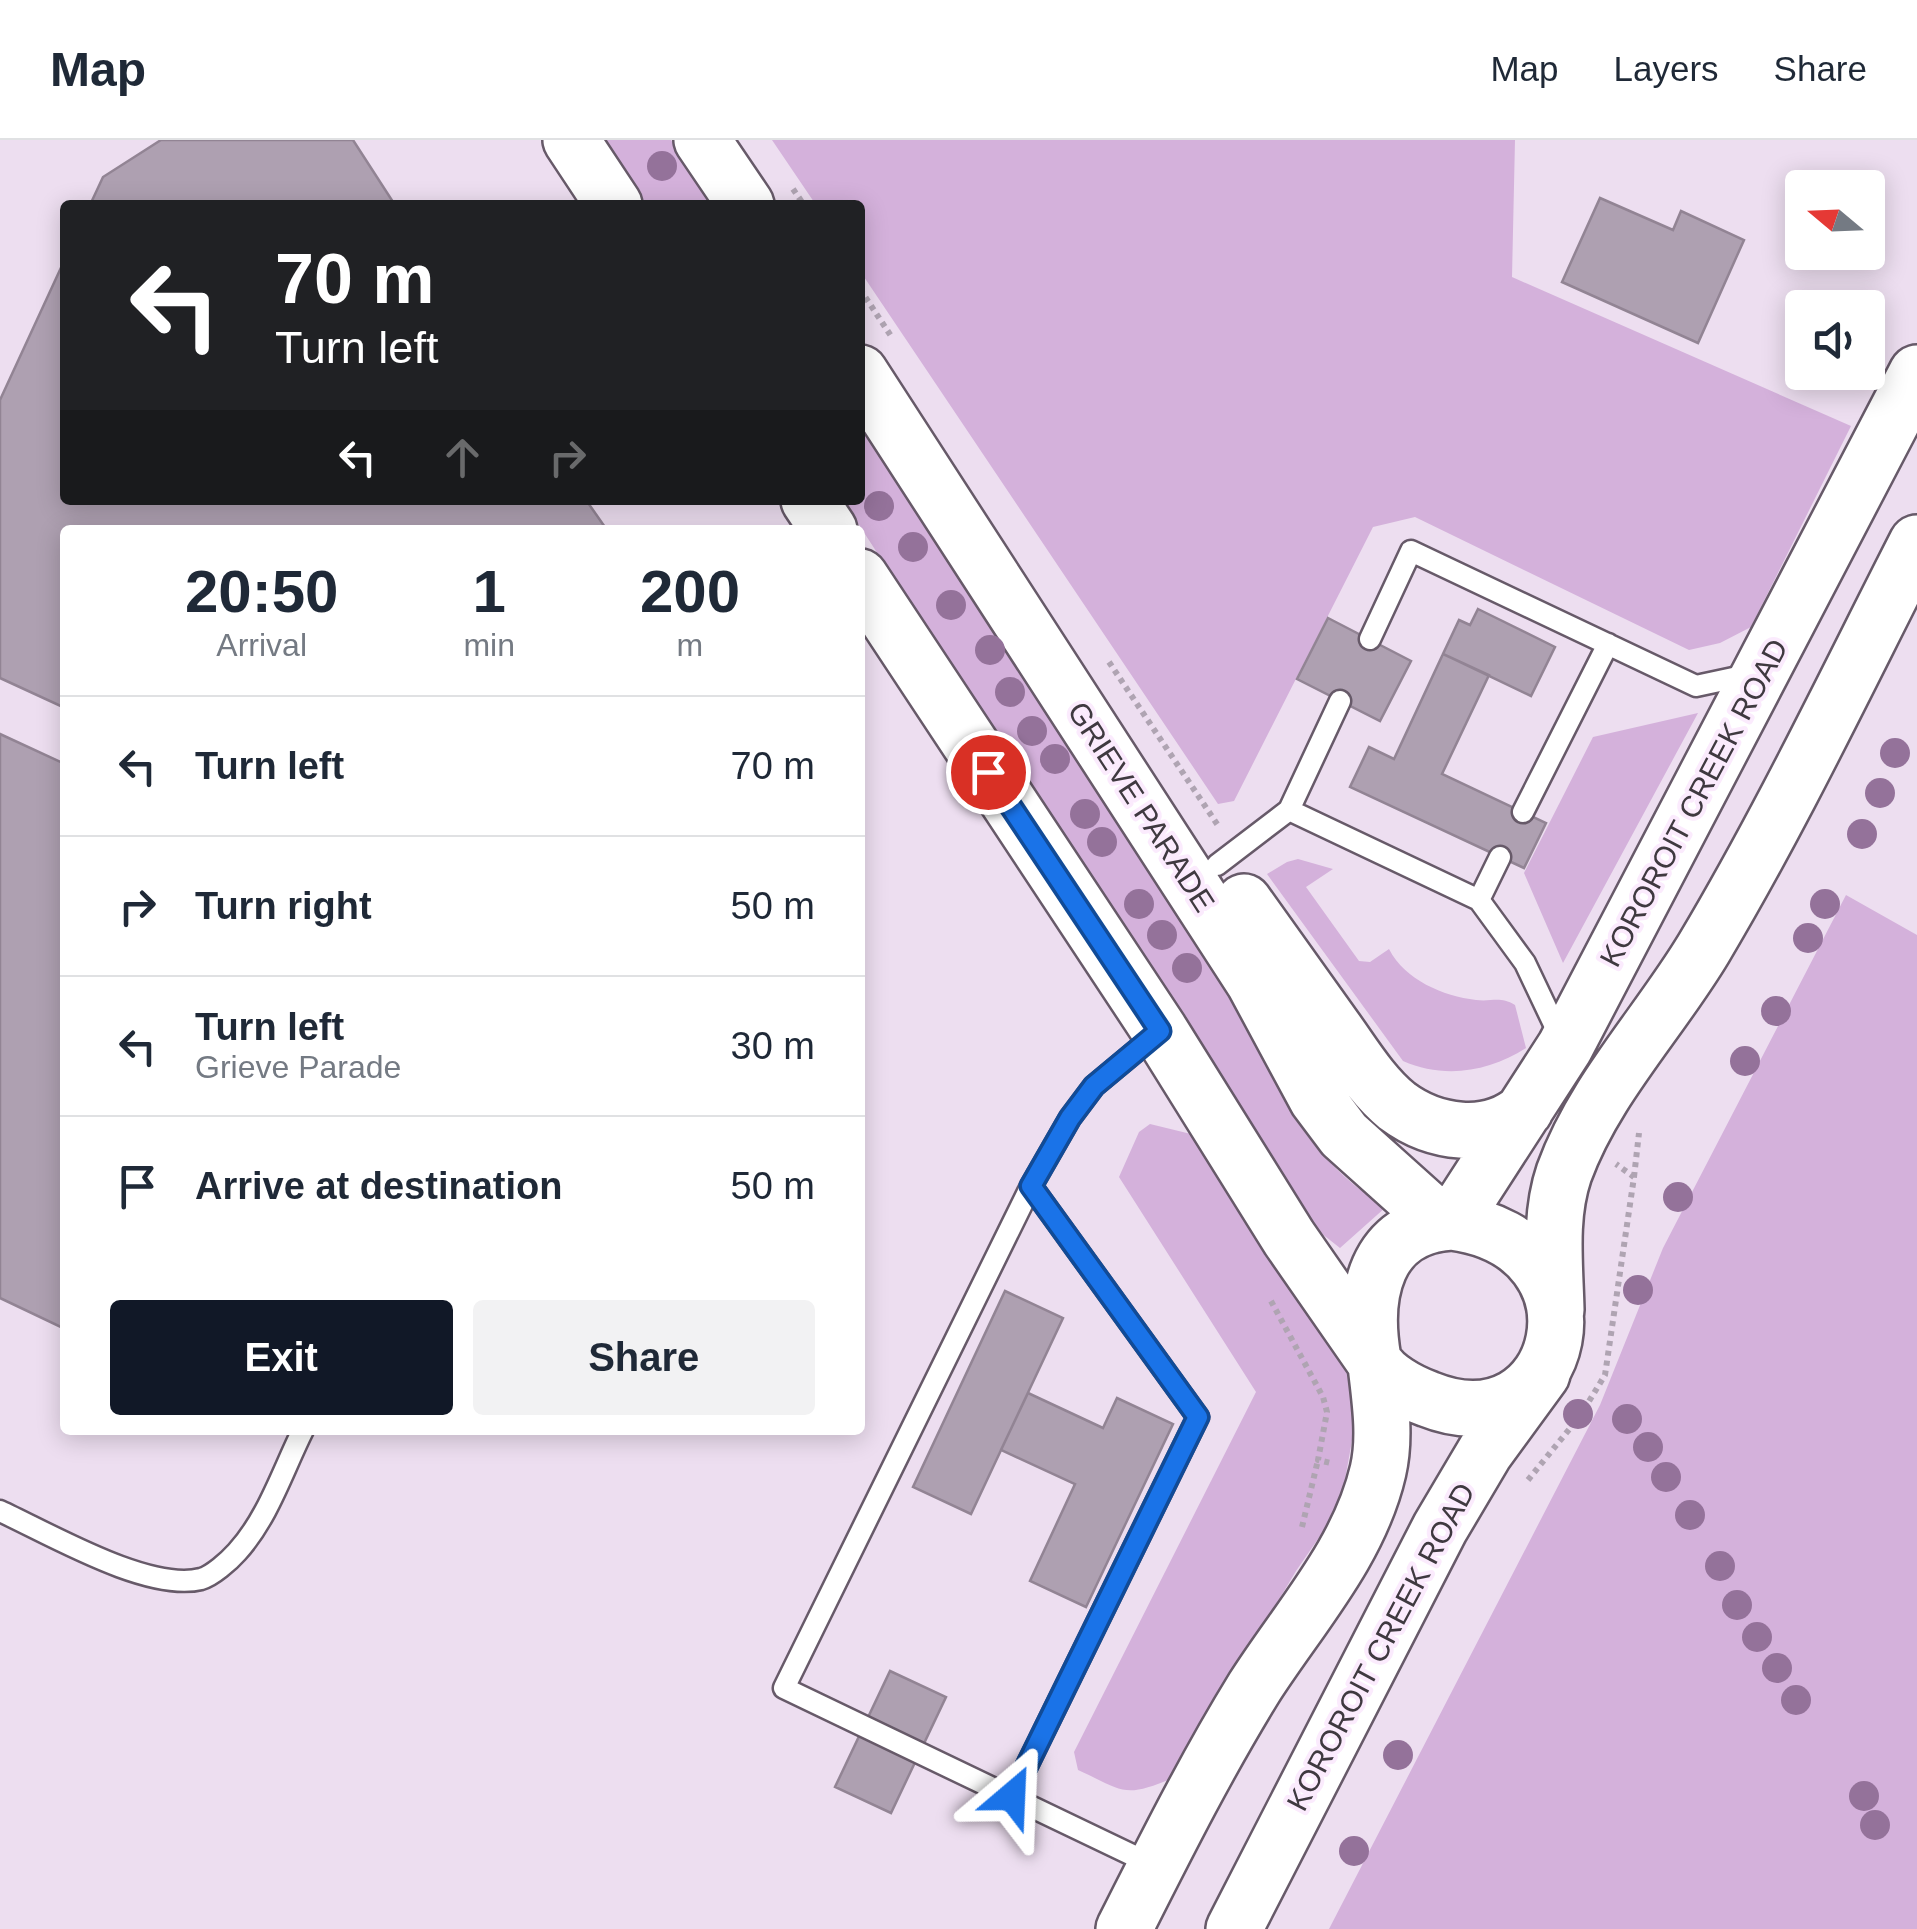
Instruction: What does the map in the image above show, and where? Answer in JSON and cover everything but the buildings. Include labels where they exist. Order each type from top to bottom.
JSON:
[{"type":"main road","points":[[571,140],[611,200]]},
{"type":"main road","points":[[702,140],[743,200]]},
{"type":"main road","points":[[876,356],[910,445],[1008,547],[1214,867],[1370,1076],[1399,1107],[1436,1126],[1472,1130],[1504,1124],[1525,1110]]},
{"type":"main road","name":"KOROROIT CREEK ROAD","points":[[1447,1222],[1565,1047],[1917,373]]},
{"type":"main road","points":[[865,585],[1160,1031],[1289,1238],[1375,1362],[1402,1386],[1422,1397],[1464,1407],[1487,1406],[1514,1398],[1542,1374],[1556,1333],[1557,1202],[1566,1169],[1607,1089],[1666,1008],[1723,915],[1917,543]]},
{"type":"main road","name":"GRIEVE PARADE","points":[[1214,867],[1254,982],[1330,1118],[1360,1150],[1447,1222]]},
{"type":"main road","points":[[1124,1929],[1206,1770],[1351,1541],[1378,1471],[1382,1417],[1367,1314],[1377,1270],[1392,1248],[1423,1228],[1447,1222],[1479,1226],[1514,1244],[1542,1274],[1556,1310]]},
{"type":"main road","name":"KOROROIT CREEK ROAD","points":[[1234,1929],[1463,1488],[1542,1374]]},
{"type":"lane","points":[[1370,639],[1411,551],[1696,686],[1764,671]]},
{"type":"lane","points":[[1523,812],[1608,644]]},
{"type":"lane","points":[[1214,867],[1290,810],[1340,701]]},
{"type":"lane","points":[[1290,810],[1479,900],[1525,963],[1565,1047]]},
{"type":"lane","points":[[1479,900],[1500,857]]},
{"type":"lane","points":[[1156,1866],[784,1688],[1031,1186],[1070,1118],[1094,1086],[1160,1031]]},
{"type":"lane","points":[[1012,1796],[1198,1417],[1031,1186]]},
{"type":"lane","points":[[0,1511],[125,1568],[163,1581],[204,1579],[236,1553],[260,1521],[300,1435]]},
{"type":"path","points":[[865,310],[876,356]]},
{"type":"path","points":[[1102,653],[1214,867]]},
{"type":"path","points":[[1463,1488],[1491,1494],[1507,1506],[1580,1416],[1605,1375],[1634,1177],[1580,1138]]},
{"type":"path","points":[[1268,1296],[1326,1406],[1318,1460],[1378,1471]]},
{"type":"shaded area","points":[[604,140],[671,140],[713,200],[644,200]]},
{"type":"shaded area","points":[[772,140],[1515,140],[1512,277],[1851,426],[1751,627],[1720,643],[1689,650],[1415,517],[1373,527],[1234,801],[1218,804],[865,278],[865,200],[813,200]]},
{"type":"shaded area","points":[[865,430],[1225,983],[1308,1134],[1354,1185],[1386,1207],[1340,1248],[1312,1226],[865,534],[865,525],[859,525],[846,505],[865,505]]},
{"type":"shaded area","points":[[1698,713],[1563,963],[1524,873],[1593,737]]},
{"type":"shaded area","points":[[1298,859],[1333,869],[1306,887],[1359,961],[1370,962],[1389,949],[1415,978],[1438,990],[1463,998],[1510,1002],[1515,1005],[1526,1048],[1497,1063],[1466,1070],[1434,1070],[1403,1061],[1267,874]]},
{"type":"shaded area","points":[[1846,895],[1917,935],[1917,1929],[1329,1929],[1600,1405],[1663,1248]]},
{"type":"shaded area","points":[[1150,1124],[1195,1135],[1323,1326],[1355,1384],[1355,1424],[1344,1485],[1331,1520],[1296,1571],[1173,1778],[1144,1789],[1124,1790],[1078,1770],[1074,1752],[1256,1392],[1119,1177],[1139,1132]]},
{"type":"route","points":[[988,772],[1160,1031],[1094,1086],[1070,1118],[1031,1186],[1198,1417],[1012,1796]]}]
